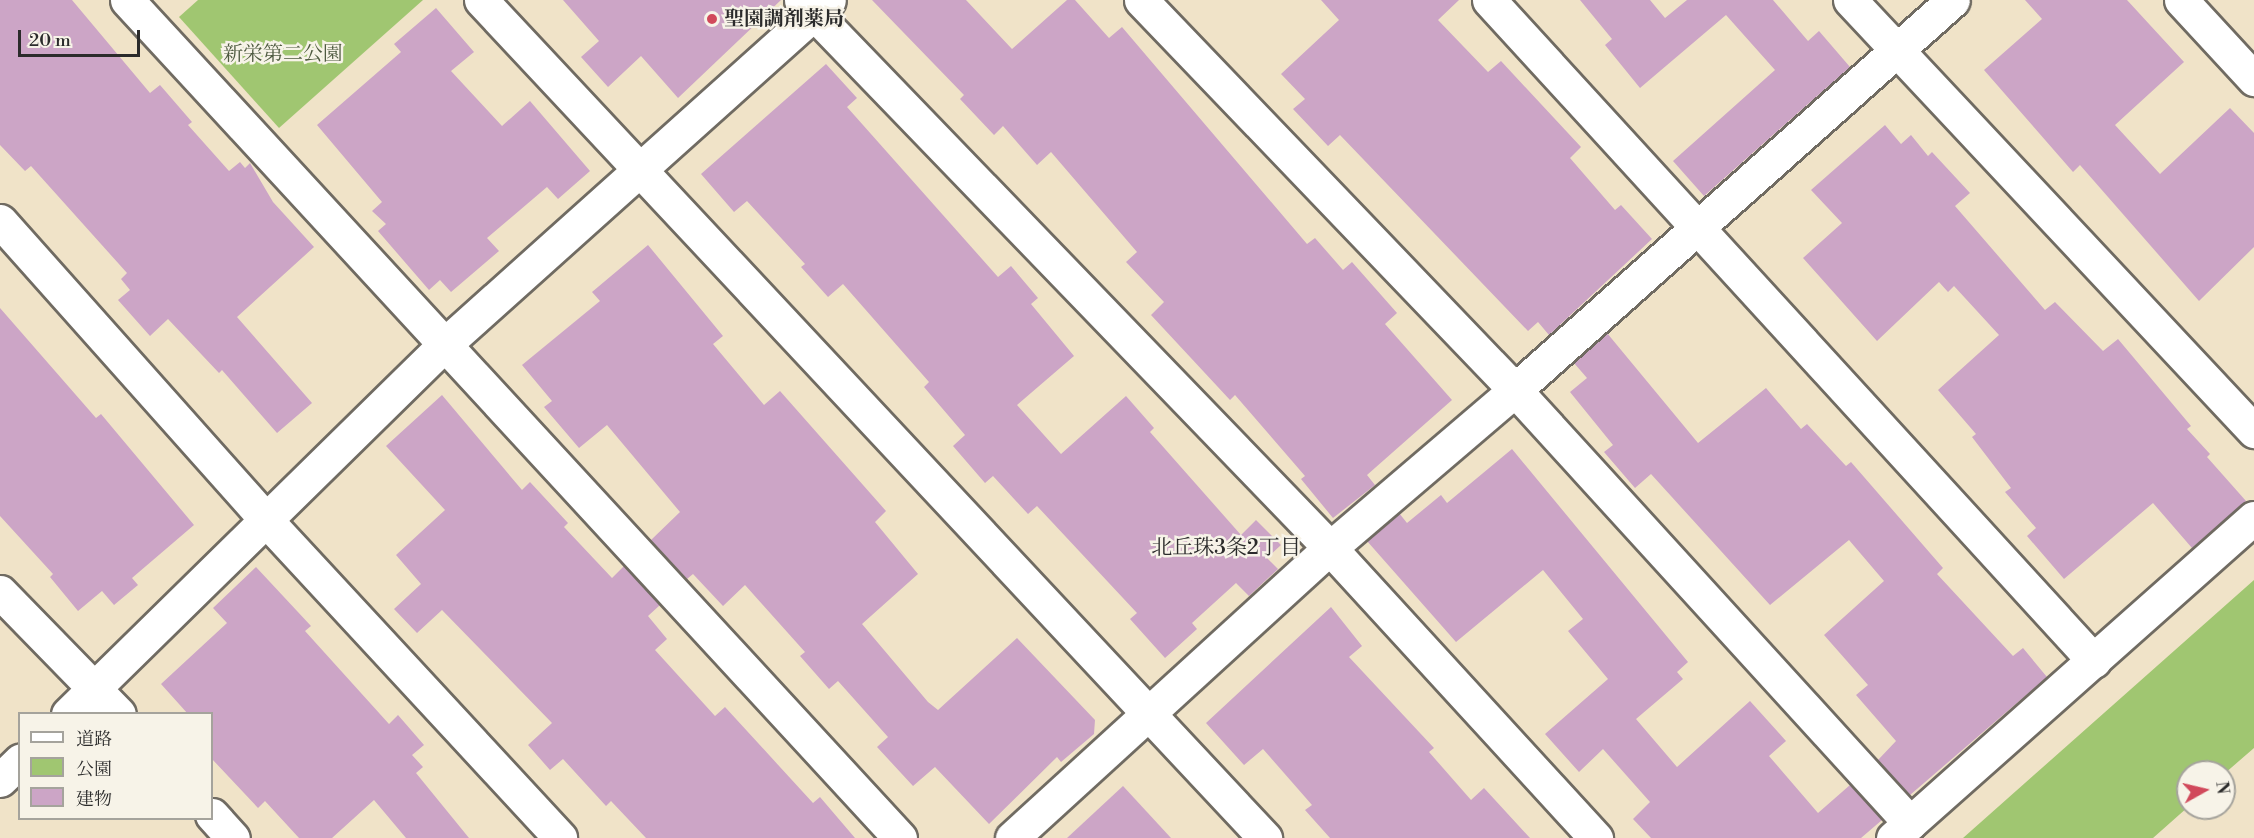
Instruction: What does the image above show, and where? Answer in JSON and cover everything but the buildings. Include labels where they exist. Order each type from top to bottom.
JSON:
[{"type":"street","points":[[128,0],[443,345],[900,838]]},
{"type":"street","points":[[481,0],[1265,838]]},
{"type":"street","points":[[1141,0],[1515,390],[1901,830],[2254,518]]},
{"type":"street","points":[[1489,0],[1700,227],[2094,661]]},
{"type":"street","points":[[1850,0],[2254,431]]},
{"type":"street","points":[[1012,838],[1330,548],[1515,390],[1700,227],[1895,49],[1953,0]]},
{"type":"street","points":[[2181,0],[2254,79]]},
{"type":"street","points":[[70,712],[443,345],[815,5],[1330,548],[1596,838]]},
{"type":"street","points":[[0,220],[266,520],[555,836]]},
{"type":"street","points":[[0,592],[116,712]]},
{"type":"street","points":[[0,780],[18,763]]},
{"type":"green space","name":"新栄第二公園","points":[[198,0],[423,0],[279,128],[179,17]]},
{"type":"green space","points":[[2254,580],[2254,748],[2236,764],[2236,760],[2176,760],[2176,818],[2153,838],[1963,838]]},
{"type":"place","name":"聖園調剤薬局","points":[[712,19]]},
{"type":"district","name":"北丘珠3条2丁目","points":[[1226,548]]}]
